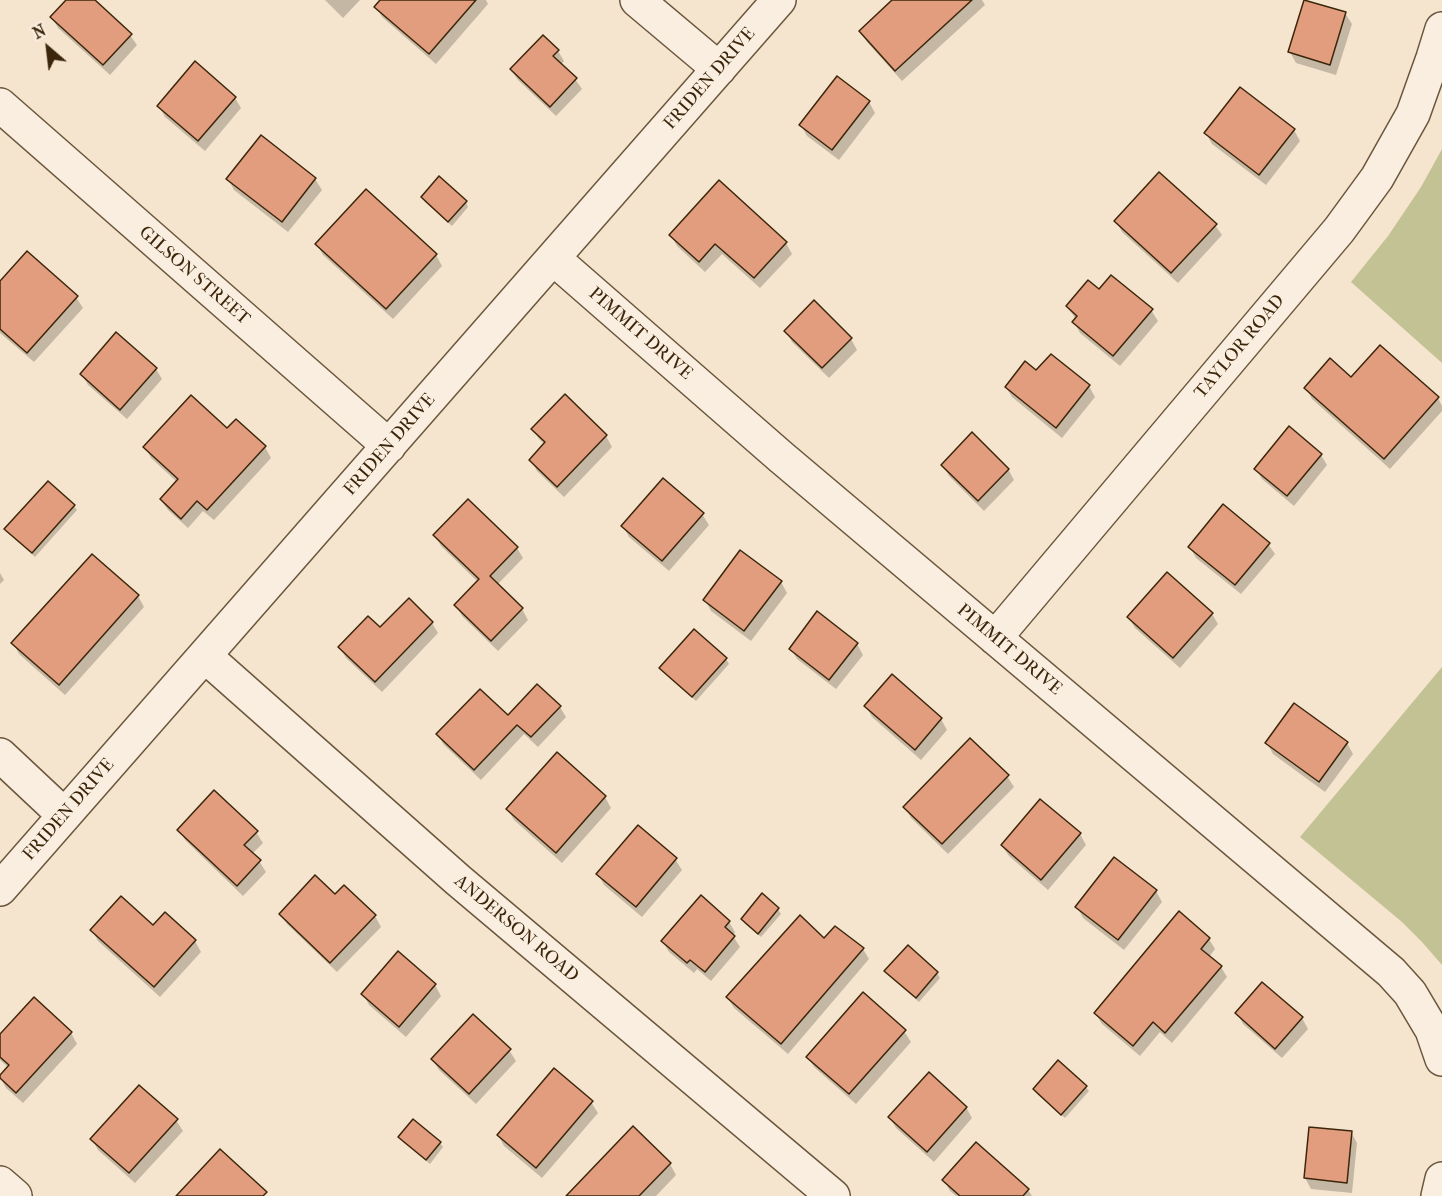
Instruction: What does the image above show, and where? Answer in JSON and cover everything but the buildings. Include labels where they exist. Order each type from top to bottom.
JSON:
[{"type":"street","points":[[637,0],[719,69]]},
{"type":"street","name":"FRIDEN DRIVE","points":[[0,889],[779,0]]},
{"type":"street","name":"TAYLOR ROAD","points":[[995,638],[1339,230],[1377,178],[1413,114],[1442,29]]},
{"type":"street","name":"GILSON STREET","points":[[0,105],[389,446]]},
{"type":"street","name":"PIMMIT DRIVE","points":[[553,258],[781,458],[1391,972],[1410,993],[1432,1030],[1442,1059]]},
{"type":"street","name":"ANDERSON ROAD","points":[[205,656],[458,880],[833,1196]]},
{"type":"street","points":[[0,755],[64,815]]},
{"type":"street","points":[[1438,1196],[1442,1179]]},
{"type":"street","points":[[0,1183],[15,1196]]},
{"type":"shaded area","points":[[1442,149],[1442,363],[1351,282],[1388,236],[1421,187]]},
{"type":"shaded area","points":[[1442,667],[1442,965],[1402,922],[1300,837]]}]
